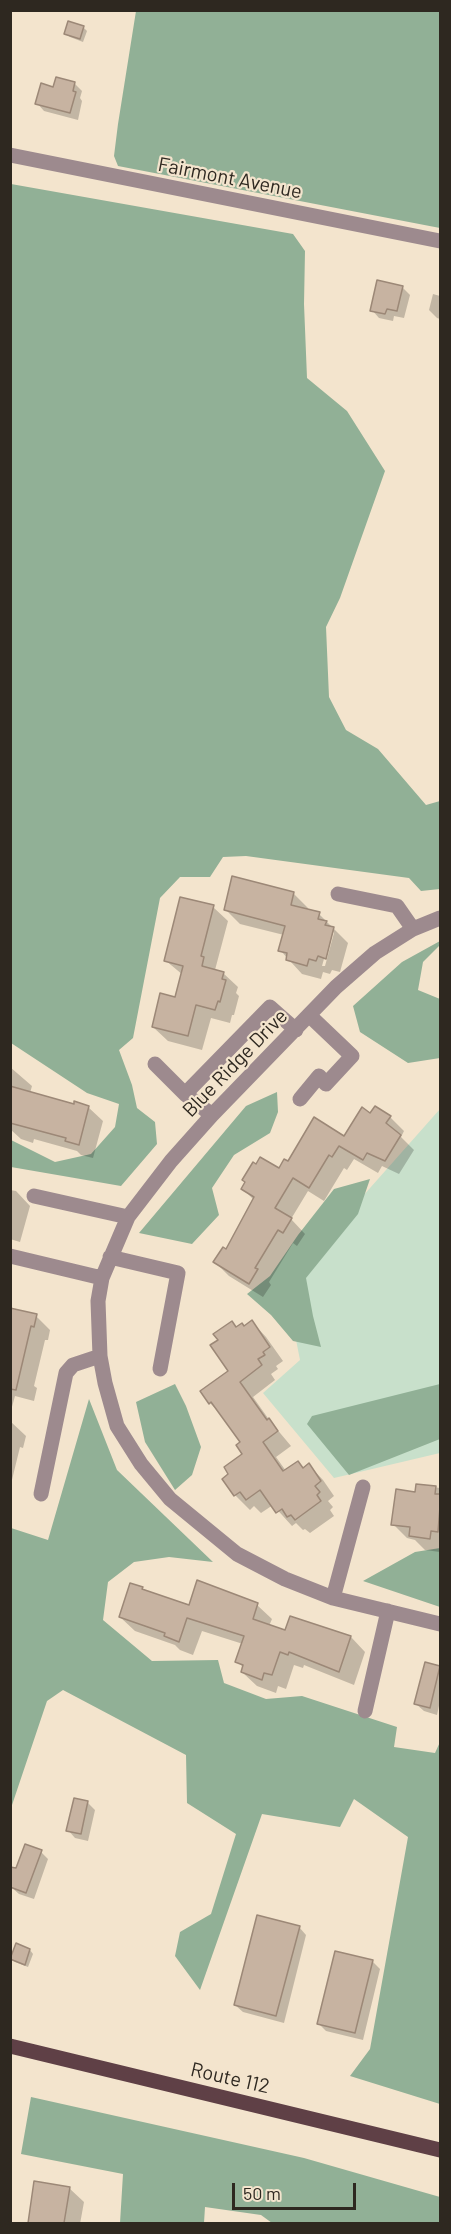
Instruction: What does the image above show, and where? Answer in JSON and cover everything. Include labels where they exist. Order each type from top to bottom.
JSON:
[{"type":"main road","name":"Route 112","points":[[10,2046],[441,2150]]},
{"type":"street","name":"Fairmont Avenue","points":[[10,155],[441,241]]},
{"type":"street","points":[[338,894],[397,906],[413,929]]},
{"type":"street","name":"Blue Ridge Drive","points":[[441,918],[413,929],[375,953],[336,987],[212,1115],[150,1186],[128,1217],[102,1278],[98,1300],[100,1356],[117,1426],[141,1464],[170,1499],[237,1554],[285,1579],[333,1598],[441,1624]]},
{"type":"street","points":[[185,1094],[270,1007],[296,1030]]},
{"type":"street","points":[[300,1099],[319,1076],[326,1084],[352,1056],[310,1016]]},
{"type":"street","points":[[155,1065],[185,1094],[212,1115]]},
{"type":"street","points":[[34,1196],[128,1217]]},
{"type":"street","points":[[10,1256],[102,1278]]},
{"type":"street","points":[[110,1257],[178,1274],[160,1369]]},
{"type":"street","points":[[40,1494],[66,1373],[73,1365],[100,1356]]},
{"type":"street","points":[[333,1598],[363,1487]]},
{"type":"street","points":[[365,1711],[388,1611]]},
{"type":"green space","points":[[136,11],[440,11],[440,228],[118,166],[114,156]]},
{"type":"green space","points":[[11,184],[293,234],[305,251],[304,304],[307,378],[347,411],[385,471],[340,598],[326,627],[329,697],[346,730],[378,749],[426,805],[440,801],[440,889],[421,891],[409,878],[246,856],[223,857],[210,877],[180,877],[160,898],[133,1038],[119,1050],[132,1085],[137,1108],[155,1122],[157,1144],[121,1186],[11,1167],[11,1140],[55,1162],[91,1154],[115,1127],[119,1104],[87,1093],[11,1043]]},
{"type":"green space","points":[[440,941],[440,945],[423,962],[418,990],[440,999],[440,1058],[408,1063],[360,1032],[353,1006],[402,962]]},
{"type":"green space","points":[[277,1092],[278,1112],[270,1133],[234,1155],[212,1188],[219,1215],[192,1244],[139,1233],[246,1106]]},
{"type":"green space","points":[[440,1109],[440,1453],[334,1478],[263,1393],[300,1360],[285,1284]]},
{"type":"green space","points":[[370,1179],[358,1214],[306,1278],[321,1347],[293,1341],[271,1315],[247,1294],[270,1276],[334,1189]]},
{"type":"green space","points":[[175,1384],[201,1447],[192,1475],[175,1490],[145,1442],[136,1402]]},
{"type":"green space","points":[[440,1384],[440,1439],[349,1475],[307,1424],[312,1416]]},
{"type":"green space","points":[[89,1399],[117,1470],[213,1562],[169,1557],[134,1562],[108,1582],[103,1620],[152,1661],[218,1660],[224,1683],[266,1699],[302,1696],[397,1727],[394,1747],[435,1753],[440,1742],[440,2104],[350,2076],[370,2049],[408,1837],[354,1799],[340,1827],[262,1814],[200,1990],[175,1956],[180,1932],[211,1914],[236,1834],[187,1803],[186,1755],[63,1690],[47,1701],[11,1808],[11,1528],[48,1540]]},
{"type":"green space","points":[[440,1548],[440,1607],[363,1581],[415,1552]]},
{"type":"green space","points":[[31,2097],[304,2158],[440,2197],[440,2223],[272,2223],[261,2215],[205,2207],[204,2223],[120,2223],[123,2174],[21,2154]]},
{"type":"building","points":[[68,21],[84,26],[80,39],[64,34]]},
{"type":"building","points":[[56,77],[75,82],[73,91],[76,92],[70,113],[35,104],[41,83],[53,87]]},
{"type":"building","points":[[377,280],[403,286],[397,311],[387,309],[385,314],[370,311]]},
{"type":"building","points":[[232,876],[294,892],[291,905],[320,912],[318,919],[327,921],[325,925],[334,927],[326,959],[318,956],[316,961],[309,959],[307,966],[286,960],[287,953],[278,951],[285,926],[224,910]]},
{"type":"building","points":[[180,897],[214,905],[201,956],[204,957],[202,966],[224,972],[222,979],[226,980],[220,1002],[218,1001],[215,1010],[196,1005],[188,1036],[152,1027],[160,993],[175,997],[183,966],[164,961]]},
{"type":"building","points":[[10,1086],[89,1106],[79,1145],[65,1141],[66,1138],[10,1123]]},
{"type":"building","points":[[375,1106],[391,1116],[386,1123],[401,1135],[385,1161],[367,1153],[363,1160],[339,1146],[332,1157],[329,1155],[309,1188],[293,1178],[275,1208],[292,1218],[283,1233],[278,1230],[255,1268],[258,1269],[249,1284],[213,1262],[223,1247],[226,1249],[254,1197],[241,1189],[245,1182],[242,1180],[253,1162],[256,1164],[260,1157],[279,1168],[284,1159],[288,1161],[314,1117],[344,1136],[362,1107],[370,1113]]},
{"type":"building","points":[[10,1308],[37,1314],[34,1327],[31,1326],[16,1390],[10,1389]]},
{"type":"building","points":[[252,1320],[270,1347],[263,1352],[265,1355],[258,1359],[262,1365],[240,1382],[267,1420],[269,1418],[278,1431],[263,1442],[283,1471],[298,1461],[303,1468],[309,1463],[321,1481],[315,1486],[320,1492],[317,1495],[321,1501],[295,1520],[291,1515],[287,1517],[282,1509],[276,1513],[260,1490],[246,1500],[240,1492],[234,1496],[222,1479],[228,1474],[224,1467],[242,1454],[236,1445],[240,1442],[211,1402],[209,1404],[200,1391],[228,1371],[210,1345],[218,1340],[213,1334],[232,1321],[236,1327],[242,1323],[244,1326]]},
{"type":"building","points":[[416,1484],[436,1486],[435,1494],[441,1494],[438,1532],[431,1531],[430,1539],[409,1536],[410,1527],[391,1525],[396,1489],[415,1492]]},
{"type":"building","points":[[197,1580],[258,1603],[253,1619],[285,1630],[290,1616],[351,1636],[339,1672],[289,1652],[288,1655],[280,1652],[272,1675],[264,1673],[262,1680],[241,1672],[243,1665],[235,1662],[244,1636],[187,1618],[179,1642],[164,1636],[165,1633],[119,1617],[130,1583],[189,1605]]},
{"type":"building","points":[[425,1662],[440,1666],[430,1708],[414,1704]]},
{"type":"building","points":[[74,1798],[88,1801],[81,1834],[66,1831]]},
{"type":"building","points":[[25,1844],[42,1850],[26,1893],[10,1887],[10,1867],[16,1868]]},
{"type":"building","points":[[257,1915],[300,1926],[276,2016],[234,2005]]},
{"type":"building","points":[[16,1943],[30,1949],[25,1965],[10,1959]]},
{"type":"building","points":[[335,1951],[373,1960],[355,2033],[317,2024]]},
{"type":"building","points":[[34,2181],[70,2187],[64,2223],[28,2223]]}]
